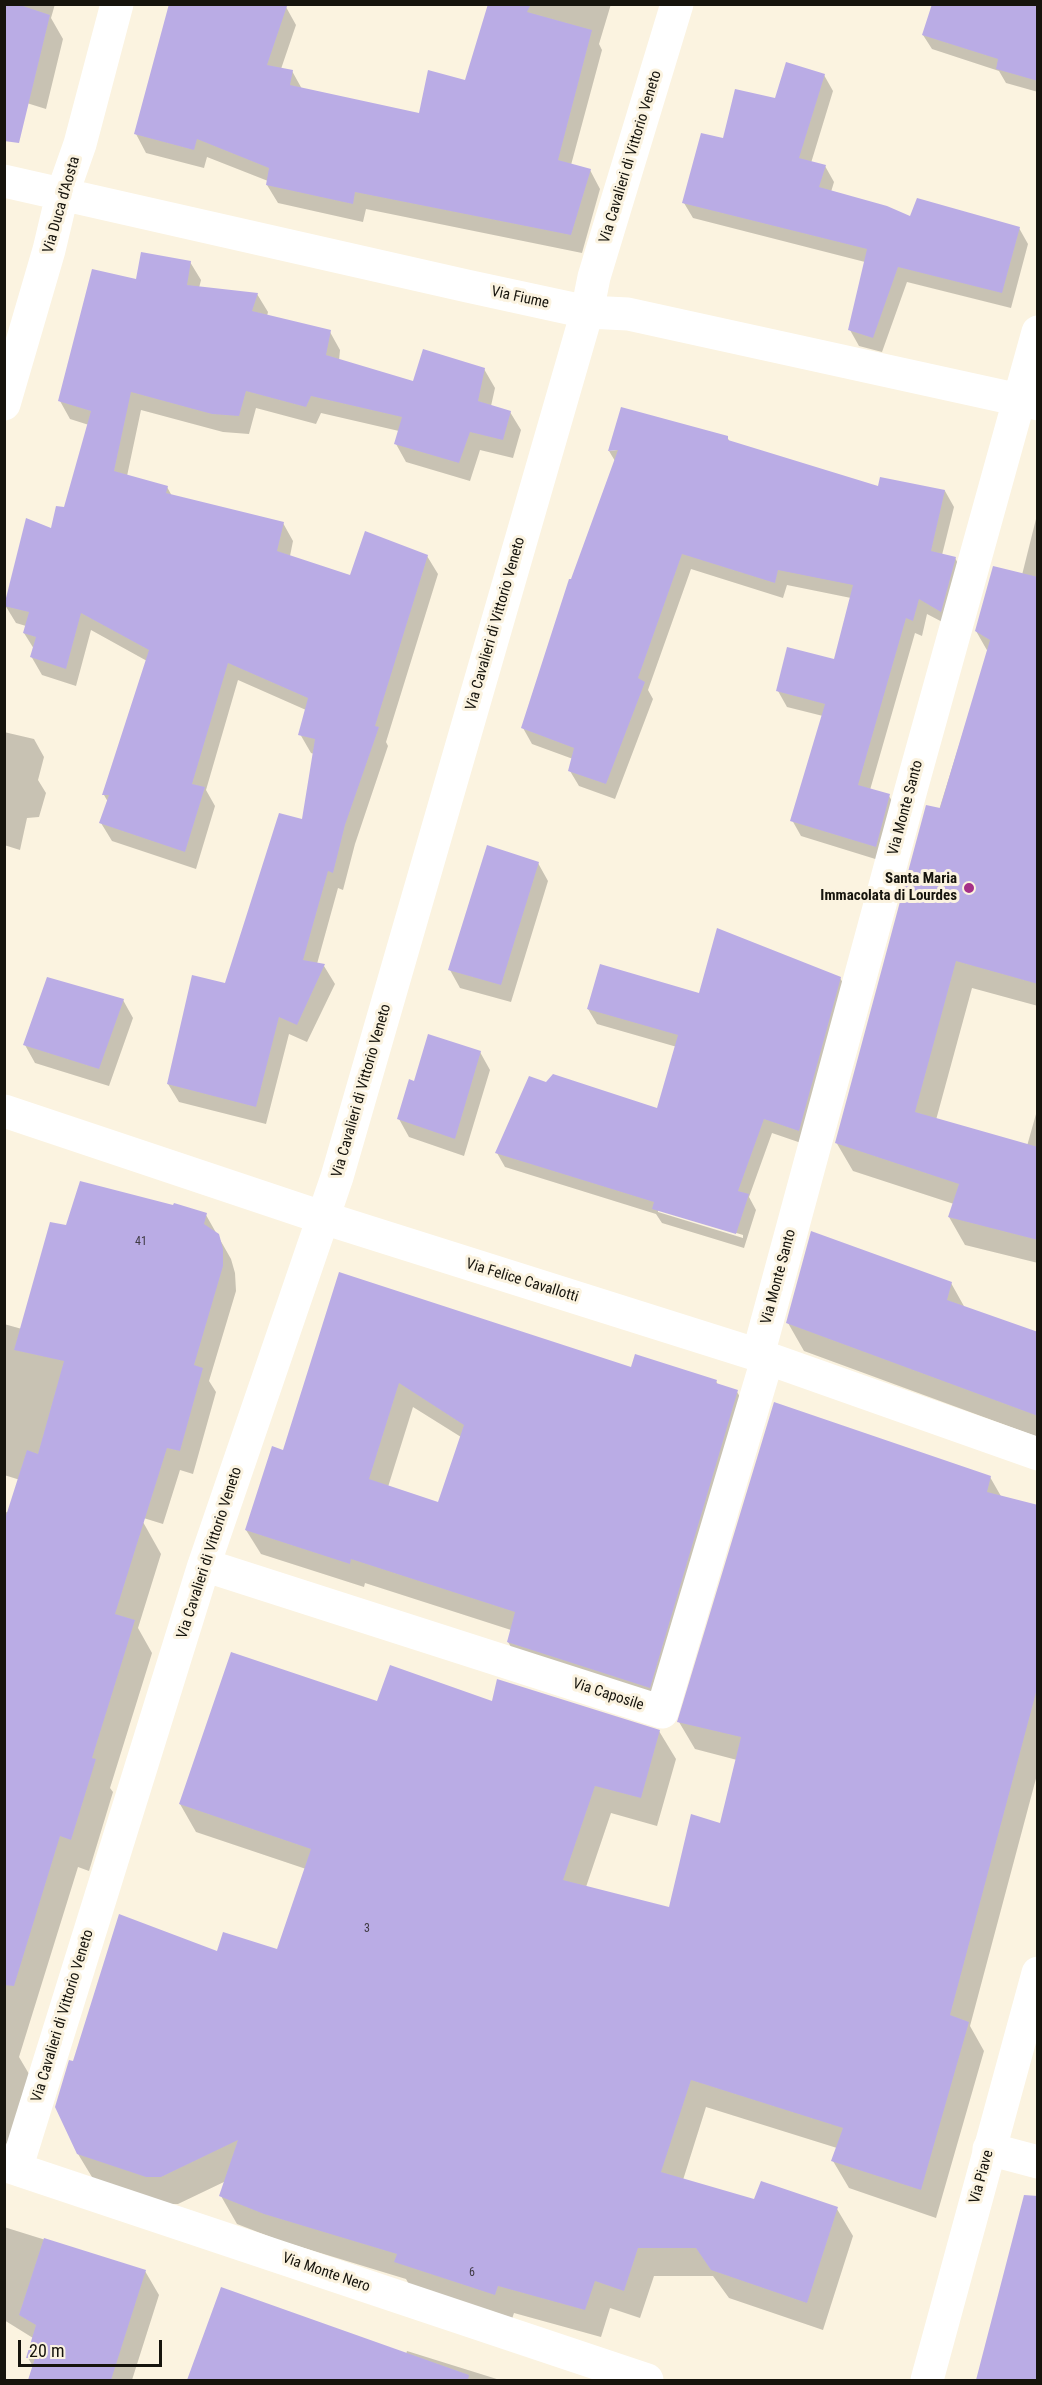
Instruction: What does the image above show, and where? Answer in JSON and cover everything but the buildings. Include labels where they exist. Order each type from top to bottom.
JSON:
[{"type":"street","name":"Via Duca d'Aosta","points":[[4,404],[49,250],[62,195],[80,144],[117,4]]},
{"type":"street","name":"Via Cavalieri di Vittorio Veneto","points":[[10,2167],[204,1565],[324,1218],[587,312],[594,278],[677,4]]},
{"type":"street","name":"Via Fiume","points":[[4,182],[587,312],[628,314],[1028,402]]},
{"type":"street","name":"Via Monte Santo","points":[[762,1357],[1028,402],[1038,332]]},
{"type":"street","name":"Via Felice Cavallotti","points":[[4,1110],[324,1218],[762,1357],[1038,1454]]},
{"type":"street","name":"Via Caposile","points":[[204,1565],[662,1712],[762,1357]]},
{"type":"street","name":"Via Piave","points":[[927,2380],[1038,1973]]},
{"type":"street","points":[[989,2150],[1038,2162]]},
{"type":"street","name":"Via Monte Nero","points":[[10,2167],[647,2380]]},
{"type":"place","name":"Santa Maria Immacolata di Lourdes","points":[[969,888]]}]
